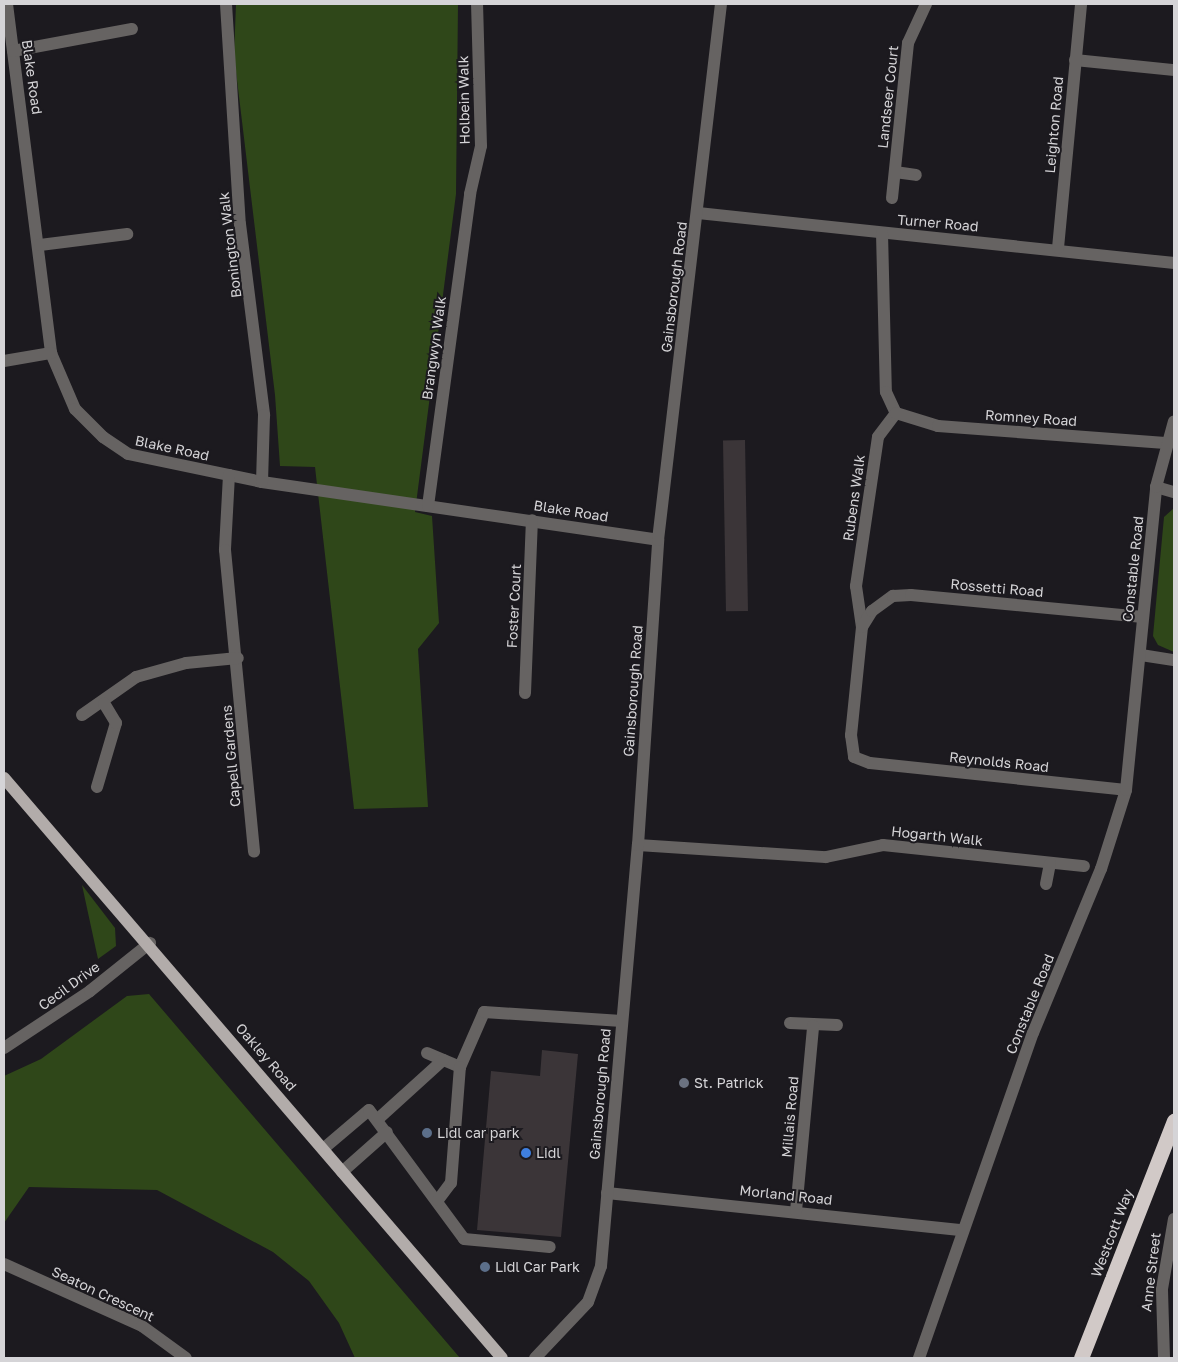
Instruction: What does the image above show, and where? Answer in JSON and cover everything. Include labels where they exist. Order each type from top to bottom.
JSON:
[{"type":"highway","name":"Westcott Way","points":[[1081,1358],[1174,1121]]},
{"type":"main road","name":"Oakley Road","points":[[4,778],[150,944],[502,1358]]},
{"type":"street","name":"Blake Road","points":[[7,4],[40,246],[51,354],[75,409],[114,446],[146,458],[262,482],[532,520],[658,540]]},
{"type":"street","name":"Bonington Walk","points":[[226,4],[240,224],[264,415],[262,482]]},
{"type":"street","name":"Holbein Walk","points":[[470,194],[481,146],[478,4]]},
{"type":"street","name":"Gainsborough Road","points":[[535,1358],[588,1302],[597,1285],[638,846],[658,540],[698,213],[721,4]]},
{"type":"street","name":"Landseer Court","points":[[892,198],[908,43],[926,4]]},
{"type":"street","name":"Leighton Road","points":[[1058,248],[1080,4]]},
{"type":"street","points":[[13,51],[132,29]]},
{"type":"street","points":[[1074,60],[1174,70]]},
{"type":"street","points":[[895,172],[916,175]]},
{"type":"street","name":"Brangwyn Walk","points":[[428,506],[470,194]]},
{"type":"street","name":"Turner Road","points":[[698,213],[882,233],[1058,248],[1174,264]]},
{"type":"street","points":[[882,233],[886,392],[896,413]]},
{"type":"street","points":[[40,246],[127,234]]},
{"type":"street","points":[[4,361],[51,354]]},
{"type":"street","name":"Romney Road","points":[[896,413],[938,426],[1165,443]]},
{"type":"street","name":"Rubens Walk","points":[[870,764],[854,757],[851,735],[862,627],[856,586],[878,436],[896,413]]},
{"type":"street","name":"Constable Road","points":[[919,1358],[962,1230],[1033,1033],[1101,869],[1126,790],[1141,655],[1156,487],[1165,443],[1174,420]]},
{"type":"street","name":"Capell Gardens","points":[[229,475],[226,550],[238,658],[254,852]]},
{"type":"street","points":[[1156,487],[1174,492]]},
{"type":"street","name":"Foster Court","points":[[525,693],[532,520]]},
{"type":"street","name":"Rossetti Road","points":[[862,627],[872,611],[893,596],[911,595],[1143,616]]},
{"type":"street","points":[[1141,655],[1174,660]]},
{"type":"street","points":[[82,715],[104,703],[136,677],[186,663],[238,658]]},
{"type":"street","points":[[97,788],[116,723],[104,703]]},
{"type":"street","name":"Reynolds Road","points":[[870,764],[1126,790]]},
{"type":"street","name":"Hogarth Walk","points":[[638,846],[826,857],[883,845],[1084,866]]},
{"type":"street","points":[[1046,884],[1050,863]]},
{"type":"street","name":"Cecil Drive","points":[[4,1048],[90,991],[150,944]]},
{"type":"street","points":[[438,1200],[451,1183],[460,1067],[484,1012],[622,1021]]},
{"type":"street","points":[[790,1023],[813,1026],[837,1025]]},
{"type":"street","name":"Millais Road","points":[[796,1211],[813,1026]]},
{"type":"street","points":[[427,1053],[460,1067]]},
{"type":"street","points":[[323,1149],[373,1115],[443,1060]]},
{"type":"street","points":[[373,1115],[438,1200],[464,1239],[550,1247]]},
{"type":"street","points":[[342,1172],[387,1132]]},
{"type":"street","name":"Morland Road","points":[[607,1193],[796,1211],[962,1230]]},
{"type":"street","name":"Anne Street","points":[[1164,1358],[1162,1289],[1174,1219]]},
{"type":"street","name":"Seaton Crescent","points":[[4,1264],[142,1326],[186,1358]]},
{"type":"green space","points":[[236,4],[458,4],[456,194],[415,512],[432,516],[439,623],[418,649],[428,807],[354,809],[315,467],[280,466],[275,395],[234,55]]},
{"type":"green space","points":[[1174,508],[1174,652],[1158,645],[1153,636],[1164,517]]},
{"type":"green space","points":[[82,885],[115,928],[116,946],[98,959]]},
{"type":"green space","points":[[149,994],[460,1358],[355,1358],[339,1323],[309,1281],[273,1252],[157,1190],[29,1187],[4,1223],[4,1076],[41,1059],[127,996]]},
{"type":"building","points":[[723,440],[745,440],[748,611],[726,611]]},
{"type":"building","name":"Lidl","points":[[542,1050],[578,1054],[561,1237],[477,1230],[491,1071],[540,1076]]},
{"type":"place","name":"St. Patrick","points":[[684,1083]]},
{"type":"place","name":"Lidl car park","points":[[427,1133]]},
{"type":"place","name":"Lidl","points":[[526,1153]]},
{"type":"place","name":"Lidl Car Park","points":[[485,1267]]}]
